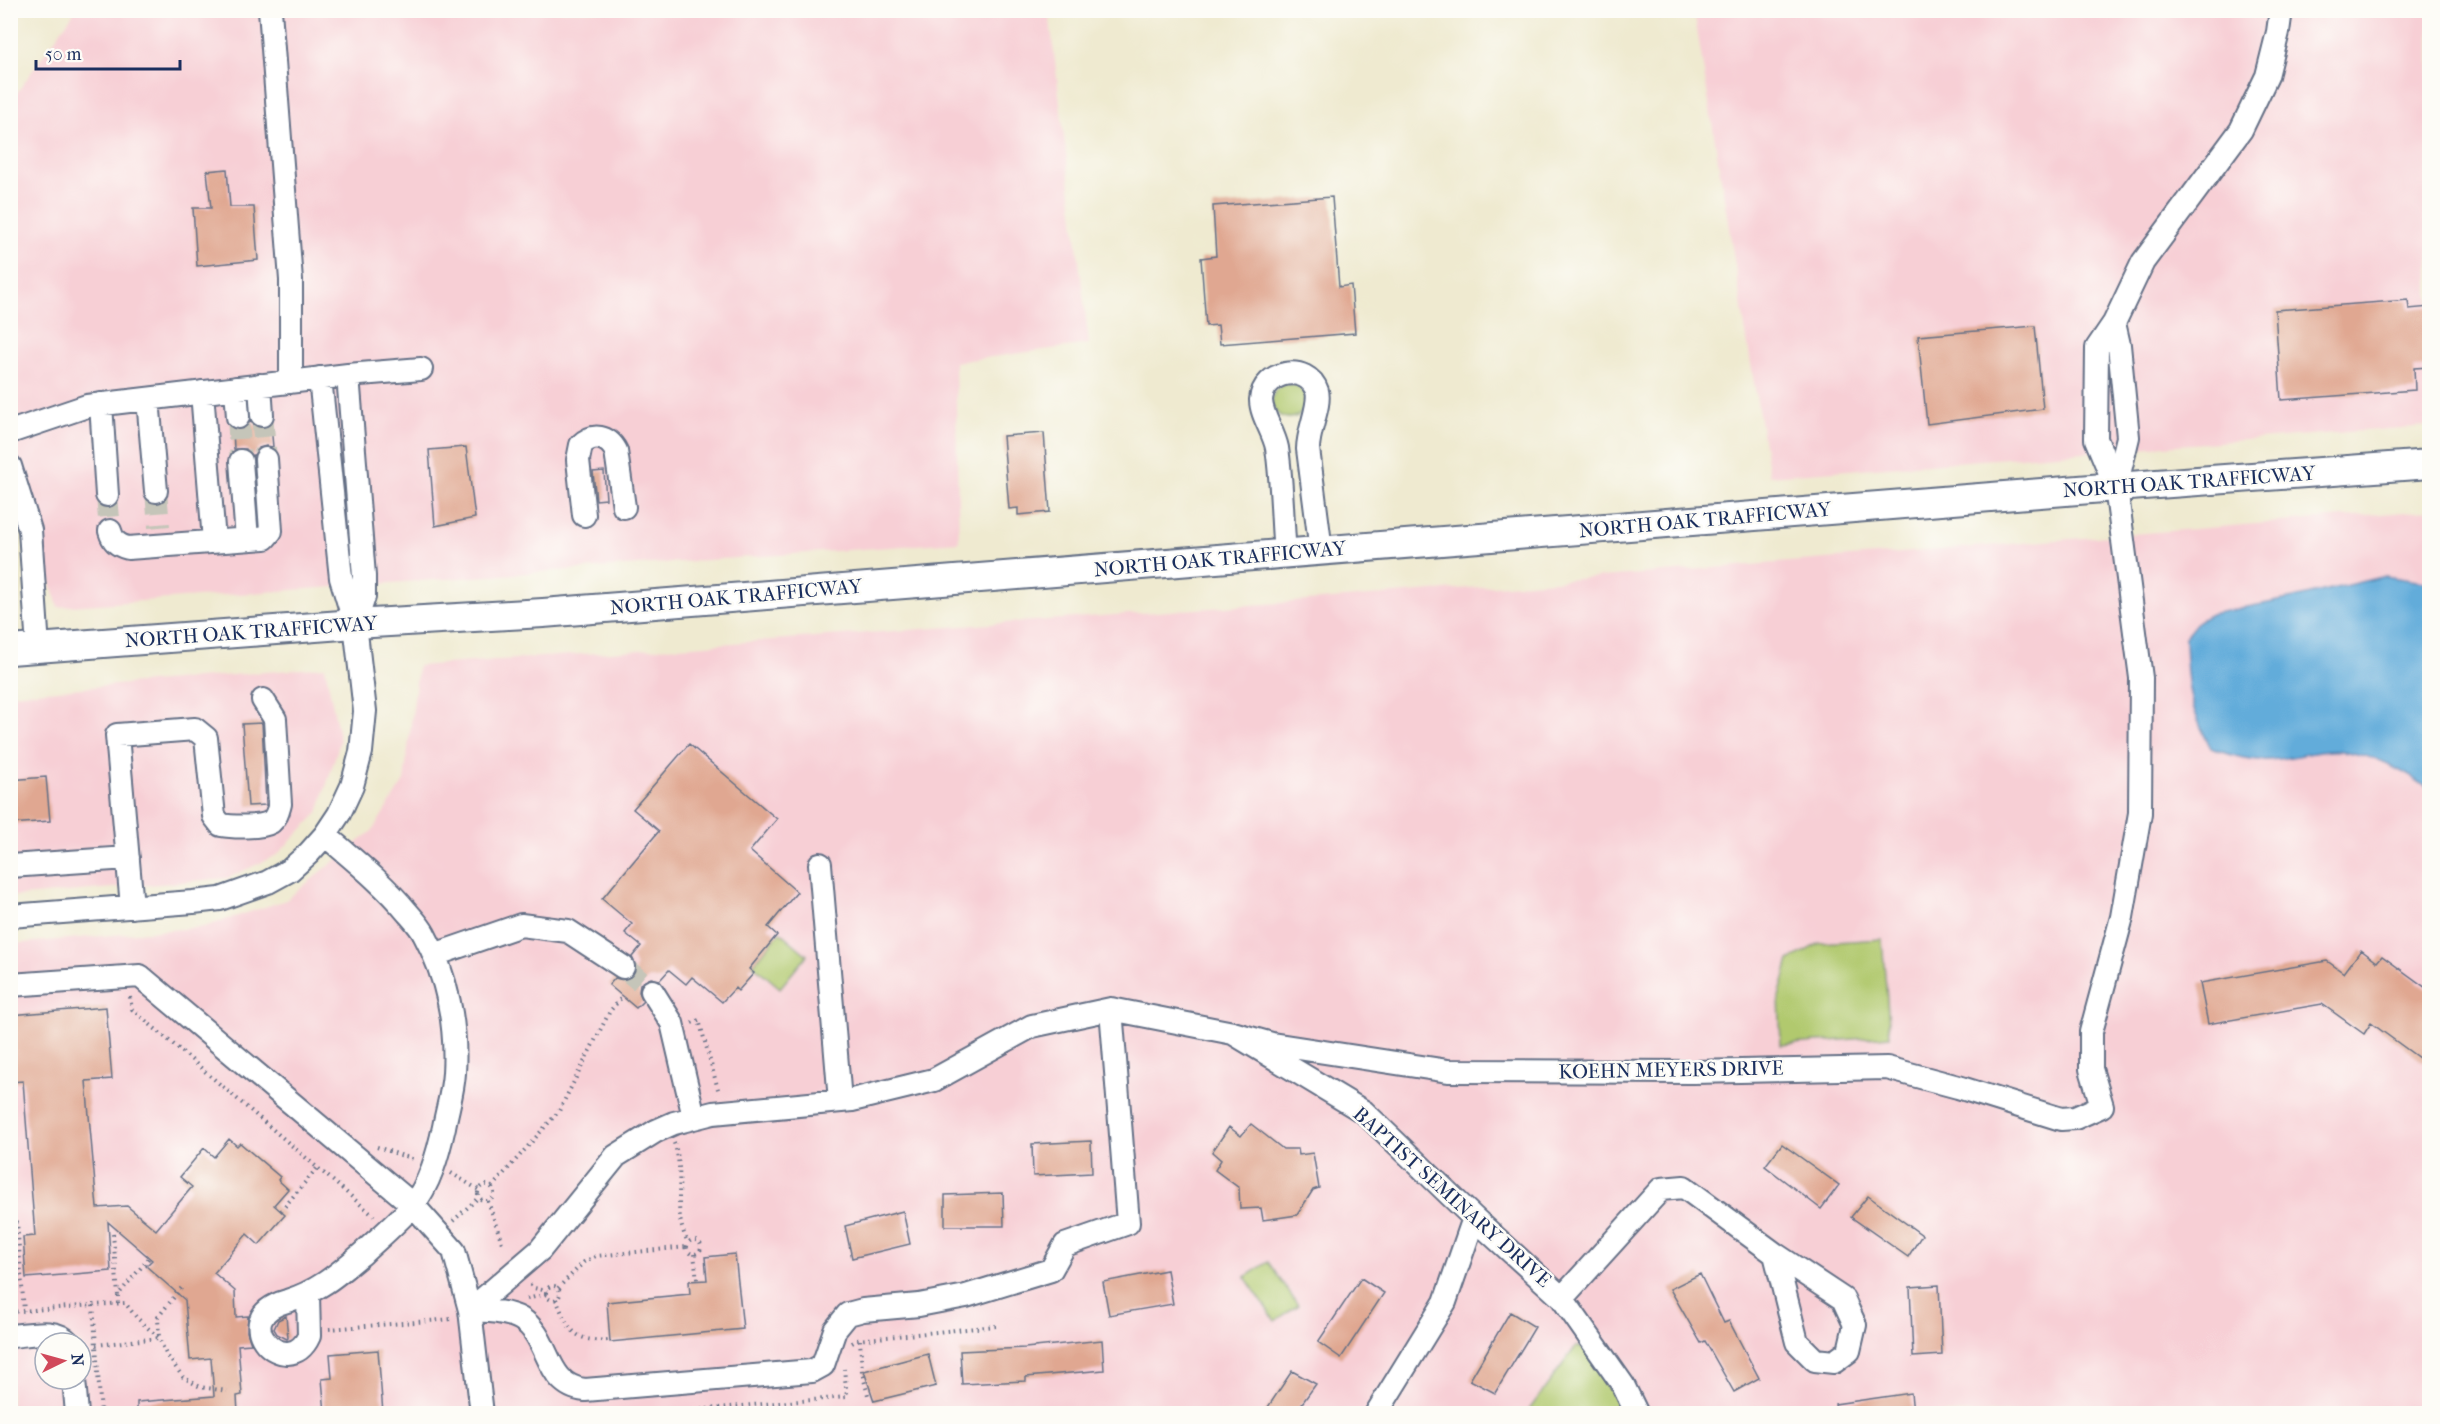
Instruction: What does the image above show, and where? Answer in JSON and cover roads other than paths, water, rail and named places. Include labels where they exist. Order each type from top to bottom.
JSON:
[{"type":"main road","name":"NORTH OAK TRAFFICWAY","points":[[24,649],[356,624],[555,612],[2116,486],[2430,465]]},
{"type":"street","points":[[270,10],[291,280],[291,382]]},
{"type":"street","points":[[2116,486],[2096,439],[2097,348],[2114,323],[2143,262],[2241,130],[2256,103],[2267,76],[2281,10]]},
{"type":"street","points":[[2114,323],[2119,345],[2128,437],[2116,486]]},
{"type":"street","points":[[10,432],[87,406],[320,378],[421,369]]},
{"type":"street","points":[[1285,554],[1277,451],[1272,430],[1263,413],[1262,400],[1270,380],[1281,374],[1293,373],[1303,375],[1314,383],[1318,394],[1318,404],[1308,434],[1308,449],[1321,551]]},
{"type":"street","points":[[348,375],[364,576],[364,597],[356,624]]},
{"type":"street","points":[[10,916],[219,899],[243,892],[290,870],[325,835],[339,814],[352,786],[361,752],[365,711],[356,624],[340,578],[320,378]]},
{"type":"street","points":[[260,385],[262,415]]},
{"type":"street","points":[[236,388],[238,417]]},
{"type":"street","points":[[202,392],[214,542]]},
{"type":"street","points":[[148,399],[156,491]]},
{"type":"street","points":[[101,404],[107,495]]},
{"type":"street","points":[[584,514],[578,460],[581,445],[593,438],[604,438],[611,442],[616,450],[624,507]]},
{"type":"street","points":[[110,531],[113,540],[120,546],[128,548],[160,536],[214,542],[265,537],[271,531],[266,459]]},
{"type":"street","points":[[241,461],[246,539]]},
{"type":"street","points":[[10,466],[30,530],[24,649]]},
{"type":"street","name":"KOEHN MEYERS DRIVE","points":[[1233,1033],[1272,1044],[1448,1071],[1693,1072],[1887,1068],[2061,1119],[2075,1118],[2102,1106],[2091,1069],[2091,1032],[2122,916],[2140,813],[2141,678],[2116,486]]},
{"type":"street","points":[[132,907],[117,735],[195,729],[206,738],[214,816],[221,825],[234,827],[269,823],[277,816],[280,804],[275,719],[263,700]]},
{"type":"street","points":[[308,1294],[345,1268],[390,1229],[413,1205],[429,1175],[440,1145],[454,1075],[453,1025],[443,976],[423,931],[388,889],[325,835]]},
{"type":"street","points":[[10,866],[128,858]]},
{"type":"street","points":[[820,864],[840,1101]]},
{"type":"street","points":[[434,955],[521,925],[568,931],[623,967]]},
{"type":"street","points":[[10,985],[140,976],[413,1205],[454,1251],[482,1413]]},
{"type":"street","points":[[652,991],[672,1023],[694,1117]]},
{"type":"street","points":[[464,1314],[509,1314],[527,1323],[534,1331],[558,1376],[571,1387],[585,1390],[812,1371],[823,1365],[835,1330],[848,1314],[863,1310],[920,1305],[966,1296],[1051,1270],[1065,1245],[1128,1223],[1111,1009]]},
{"type":"street","name":"BAPTIST SEMINARY DRIVE","points":[[464,1314],[540,1250],[616,1156],[656,1131],[694,1117],[713,1113],[852,1100],[933,1080],[1032,1026],[1111,1009],[1233,1033],[1364,1112],[1474,1218],[1562,1298],[1623,1385],[1637,1413]]},
{"type":"street","points":[[1562,1298],[1661,1189],[1684,1187],[1775,1254],[1843,1299],[1855,1325],[1849,1351],[1834,1362],[1815,1360],[1797,1342],[1775,1254]]},
{"type":"street","points":[[1376,1413],[1445,1302],[1474,1218]]},
{"type":"street","points":[[10,1336],[33,1334]]},
{"type":"street","points":[[75,1391],[77,1413]]},
{"type":"water","points":[[2385,576],[2429,583],[2429,789],[2388,765],[2353,753],[2326,751],[2260,760],[2236,756],[2211,748],[2193,707],[2186,667],[2185,637],[2198,621],[2211,614],[2294,598]]},
{"type":"tunnel","points":[[262,415],[266,459]]},
{"type":"tunnel","points":[[238,417],[241,461]]},
{"type":"tunnel","points":[[156,491],[159,527]]},
{"type":"tunnel","points":[[107,495],[110,531]]},
{"type":"tunnel","points":[[623,967],[652,991]]}]
